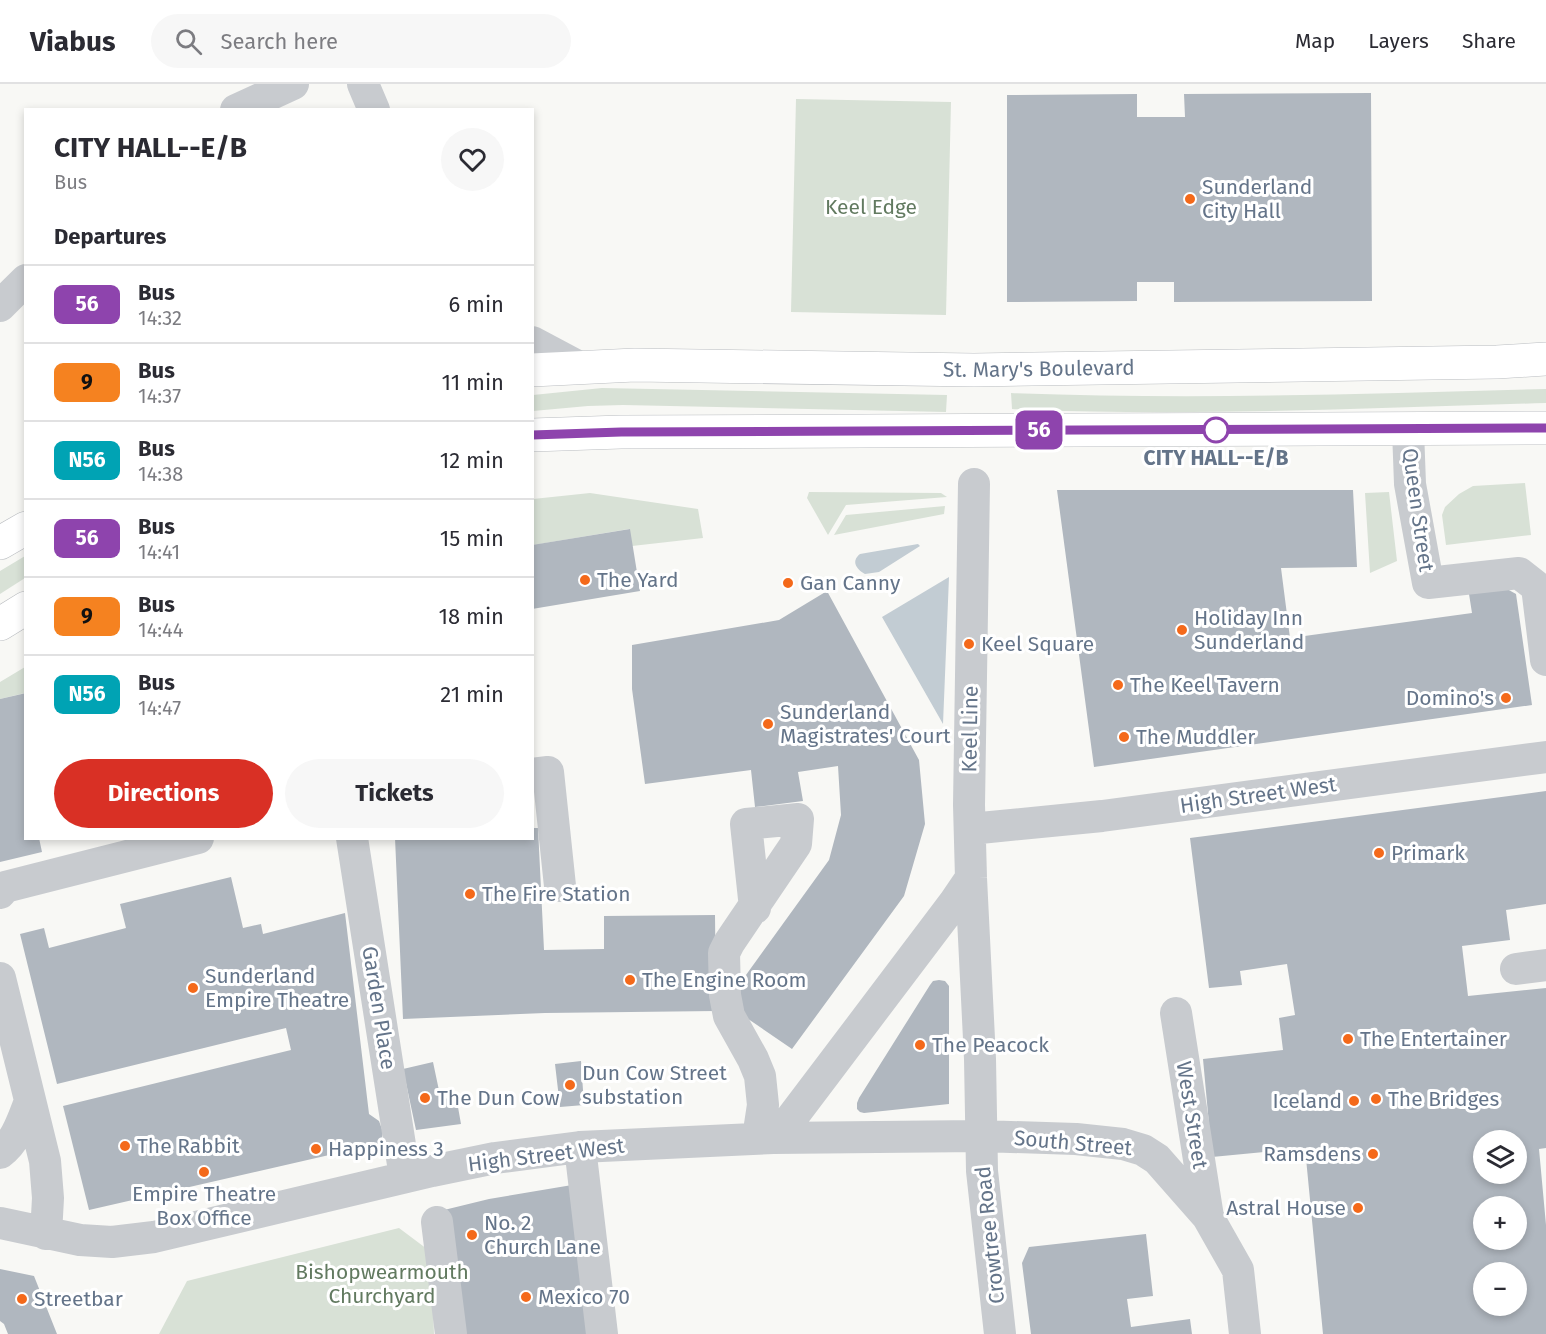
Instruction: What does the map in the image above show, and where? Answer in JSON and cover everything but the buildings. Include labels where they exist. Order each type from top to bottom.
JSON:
[{"type":"highway","name":"St. Mary's Boulevard","points":[[534,370],[635,365],[974,370],[1546,360]]},
{"type":"highway","points":[[534,435],[963,429],[1546,428]]},
{"type":"highway","points":[[0,543],[24,529]]},
{"type":"highway","points":[[0,624],[24,609]]},
{"type":"street","points":[[240,108],[293,84]]},
{"type":"street","points":[[363,84],[373,108]]},
{"type":"street","points":[[0,306],[24,282]]},
{"type":"street","points":[[534,343],[579,367]]},
{"type":"street","name":"Queen Street","points":[[1408,430],[1410,484],[1428,583],[1519,573],[1537,587],[1546,660]]},
{"type":"street","name":"Keel Line","points":[[971,878],[974,484]]},
{"type":"street","name":"High Street West","points":[[970,829],[1102,816],[1546,757]]},
{"type":"street","points":[[534,774],[549,772],[560,886]]},
{"type":"street","points":[[0,893],[5,887],[101,850],[182,840]]},
{"type":"street","name":"Garden Place","points":[[352,840],[405,1177]]},
{"type":"street","points":[[754,908],[724,954],[725,995],[729,1016],[760,1076],[766,1138],[787,1124],[971,878]]},
{"type":"street","name":"Crowtree Road","points":[[971,878],[980,1059],[982,1171],[1000,1334]]},
{"type":"street","points":[[0,978],[45,1161],[48,1197],[46,1234]]},
{"type":"street","name":"West Street","points":[[1176,1013],[1208,1217]]},
{"type":"street","points":[[0,1153],[6,1149],[19,1128],[30,1101]]},
{"type":"street","name":"South Street","points":[[766,1138],[981,1136],[1124,1144],[1143,1150],[1157,1159],[1208,1217]]},
{"type":"street","name":"High Street West","points":[[1,1222],[46,1234],[80,1240],[112,1242],[154,1237],[405,1177],[495,1158],[580,1147],[766,1138]]},
{"type":"street","points":[[580,1147],[602,1334]]},
{"type":"street","points":[[1208,1217],[1238,1270],[1245,1334]]},
{"type":"street","points":[[437,1222],[451,1334]]},
{"type":"green space","name":"Keel Edge","points":[[796,99],[951,102],[946,315],[791,312]]},
{"type":"green space","points":[[602,388],[947,395],[946,412],[623,405],[534,411],[534,395]]},
{"type":"green space","points":[[1546,389],[1546,403],[1212,412],[1012,409],[1011,393],[1212,396]]},
{"type":"green space","points":[[1525,483],[1531,535],[1446,545],[1442,515],[1445,507],[1459,494],[1473,486]]},
{"type":"green space","points":[[809,492],[941,493],[947,497],[846,505],[828,535],[807,498]]},
{"type":"green space","points":[[1389,492],[1397,561],[1370,573],[1365,493]]},
{"type":"green space","points":[[590,493],[698,509],[703,538],[632,546],[629,529],[534,545],[534,499]]},
{"type":"green space","points":[[945,506],[944,514],[834,535],[846,515]]},
{"type":"green space","points":[[24,557],[24,579],[0,594],[0,571]]},
{"type":"green space","points":[[24,668],[24,693],[0,699],[0,682]]},
{"type":"green space","name":"Bishopwearmouth Churchyard","points":[[399,1228],[431,1252],[434,1334],[159,1334],[187,1281]]},
{"type":"shaded area","points":[[918,544],[920,546],[879,572],[865,574],[859,570],[855,562],[860,554]]},
{"type":"shaded area","points":[[949,577],[943,724],[882,617]]},
{"type":"bus line","name":"56","points":[[534,435],[974,429],[1546,428]]},
{"type":"place","name":"Sunderland City Hall","points":[[1190,199]]},
{"type":"place","name":"CITY HALL--E/B","points":[[1216,430]]},
{"type":"place","name":"The Yard","points":[[585,580]]},
{"type":"place","name":"Gan Canny","points":[[788,583]]},
{"type":"place","name":"Holiday Inn Sunderland","points":[[1182,630]]},
{"type":"place","name":"Keel Square","points":[[969,644]]},
{"type":"place","name":"The Keel Tavern","points":[[1118,685]]},
{"type":"place","name":"Domino's","points":[[1506,698]]},
{"type":"place","name":"Sunderland Magistrates' Court","points":[[768,724]]},
{"type":"place","name":"The Muddler","points":[[1124,737]]},
{"type":"place","name":"Primark","points":[[1379,853]]},
{"type":"place","name":"The Fire Station","points":[[470,894]]},
{"type":"place","name":"The Engine Room","points":[[630,980]]},
{"type":"place","name":"Sunderland Empire Theatre","points":[[193,988]]},
{"type":"place","name":"The Entertainer","points":[[1348,1039]]},
{"type":"place","name":"The Peacock","points":[[920,1045]]},
{"type":"place","name":"Dun Cow Street substation","points":[[570,1085]]},
{"type":"place","name":"The Dun Cow","points":[[425,1098]]},
{"type":"place","name":"The Bridges","points":[[1376,1099]]},
{"type":"place","name":"Iceland","points":[[1354,1101]]},
{"type":"place","name":"The Rabbit","points":[[125,1146]]},
{"type":"place","name":"Happiness 3","points":[[316,1149]]},
{"type":"place","name":"Ramsdens","points":[[1373,1154]]},
{"type":"place","name":"Empire Theatre Box Office","points":[[204,1172]]},
{"type":"place","name":"Astral House","points":[[1358,1208]]},
{"type":"place","name":"No. 2 Church Lane","points":[[472,1235]]},
{"type":"place","name":"Mexico 70","points":[[526,1297]]},
{"type":"place","name":"Streetbar","points":[[22,1299]]}]
